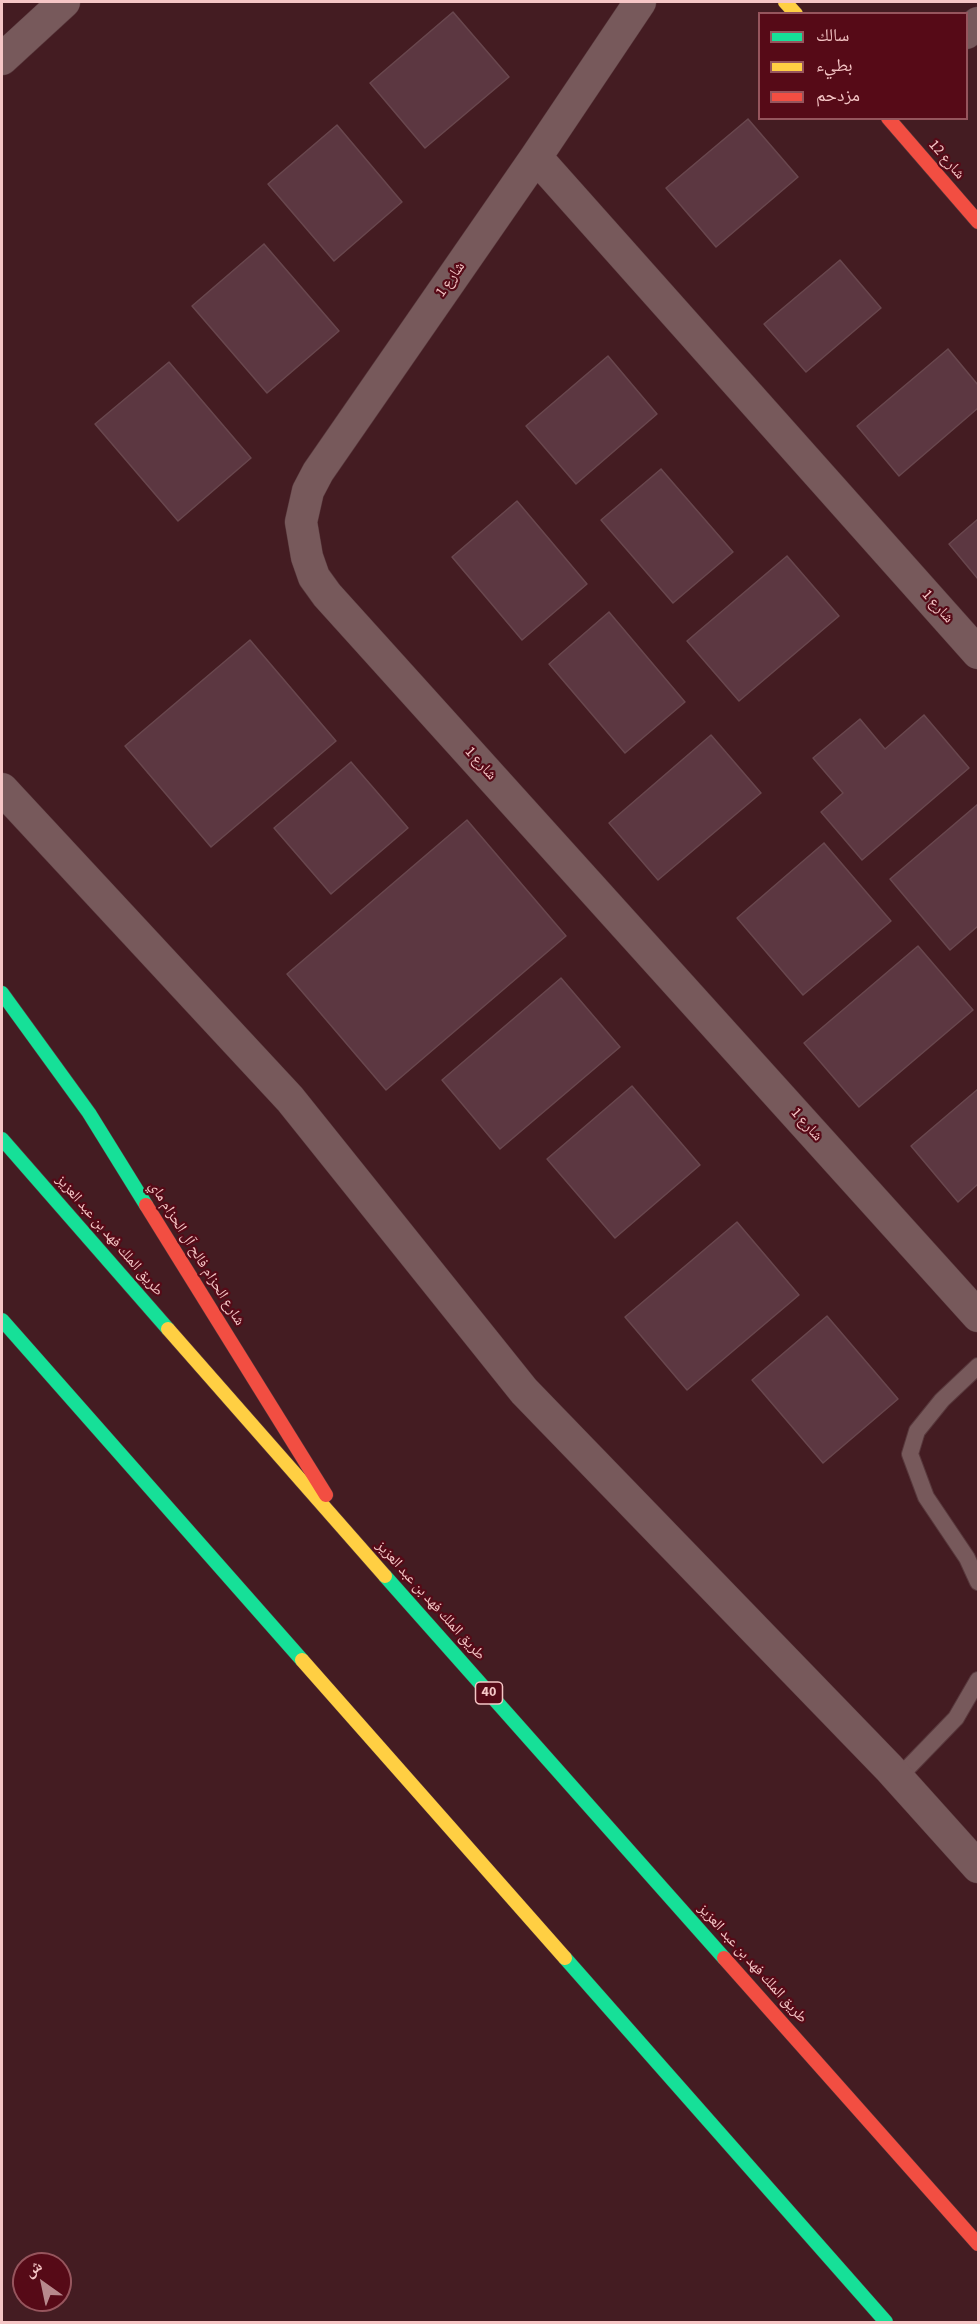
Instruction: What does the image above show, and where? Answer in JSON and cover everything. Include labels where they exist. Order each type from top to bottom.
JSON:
[{"type":"main road","name":"شارع 12","points":[[890,120],[978,222]]},
{"type":"main road","name":"شارع الحزام فالح آل الحزام ماي","points":[[2,993],[89,1113],[353,1540]]},
{"type":"main road","name":"طريق الملك فهد بن عبد العزيز","points":[[2,1139],[353,1540],[978,2244]]},
{"type":"main road","points":[[2,1320],[886,2322]]},
{"type":"street","points":[[2,58],[64,2]]},
{"type":"street","name":"شارع 1","points":[[640,2],[536,157],[318,472],[308,491],[301,522],[307,557],[314,577],[327,595],[978,1316]]},
{"type":"street","name":"شارع 1","points":[[536,157],[978,653]]},
{"type":"street","points":[[2,789],[290,1099],[524,1391],[898,1778],[978,1867]]},
{"type":"lane","points":[[978,1366],[942,1400],[917,1431],[910,1454],[926,1497],[967,1558],[978,1582]]},
{"type":"lane","points":[[898,1778],[956,1718],[978,1680]]},
{"type":"building","points":[[453,12],[509,77],[425,148],[370,83]]},
{"type":"building","points":[[748,119],[798,177],[716,247],[666,188]]},
{"type":"building","points":[[337,125],[402,202],[334,261],[268,184]]},
{"type":"building","points":[[264,244],[339,331],[267,393],[192,306]]},
{"type":"building","points":[[840,260],[881,308],[806,372],[764,324]]},
{"type":"building","points":[[948,349],[978,385],[978,408],[899,476],[857,426]]},
{"type":"building","points":[[608,356],[657,414],[576,484],[526,426]]},
{"type":"building","points":[[169,362],[251,458],[178,521],[95,424]]},
{"type":"building","points":[[661,469],[733,552],[673,603],[601,520]]},
{"type":"building","points":[[517,501],[587,584],[522,640],[452,557]]},
{"type":"building","points":[[978,519],[978,579],[949,544]]},
{"type":"building","points":[[787,556],[839,616],[739,701],[687,641]]},
{"type":"building","points":[[609,612],[685,702],[625,753],[549,664]]},
{"type":"building","points":[[250,640],[336,741],[211,847],[125,746]]},
{"type":"building","points":[[924,715],[969,768],[862,860],[821,812],[843,793],[813,758],[860,719],[885,749]]},
{"type":"building","points":[[711,735],[761,793],[658,880],[609,823]]},
{"type":"building","points":[[351,762],[408,828],[331,894],[274,828]]},
{"type":"building","points":[[978,804],[978,926],[950,950],[890,879]]},
{"type":"building","points":[[467,820],[566,936],[386,1090],[287,974]]},
{"type":"building","points":[[824,843],[891,921],[803,995],[737,918]]},
{"type":"building","points":[[918,946],[973,1010],[859,1107],[804,1043]]},
{"type":"building","points":[[561,978],[620,1047],[500,1149],[442,1080]]},
{"type":"building","points":[[632,1086],[700,1165],[615,1238],[547,1159]]},
{"type":"building","points":[[978,1089],[978,1184],[958,1202],[911,1146]]},
{"type":"building","points":[[737,1222],[799,1295],[687,1390],[625,1317]]},
{"type":"building","points":[[827,1316],[898,1399],[823,1463],[752,1380]]},
{"type":"traffic: fast","points":[[2,993],[89,1113],[146,1205]]},
{"type":"traffic: fast","points":[[2,1139],[168,1329]]},
{"type":"traffic: fast","points":[[2,1320],[302,1660]]},
{"type":"traffic: fast","points":[[385,1576],[724,1958]]},
{"type":"traffic: fast","points":[[565,1958],[886,2322]]},
{"type":"traffic: slow","points":[[785,2],[794,12]]},
{"type":"traffic: slow","points":[[168,1329],[385,1576]]},
{"type":"traffic: slow","points":[[302,1660],[565,1958]]},
{"type":"traffic: jam","points":[[890,120],[978,222]]},
{"type":"traffic: jam","points":[[146,1205],[326,1495]]},
{"type":"traffic: jam","points":[[724,1958],[978,2244]]}]
